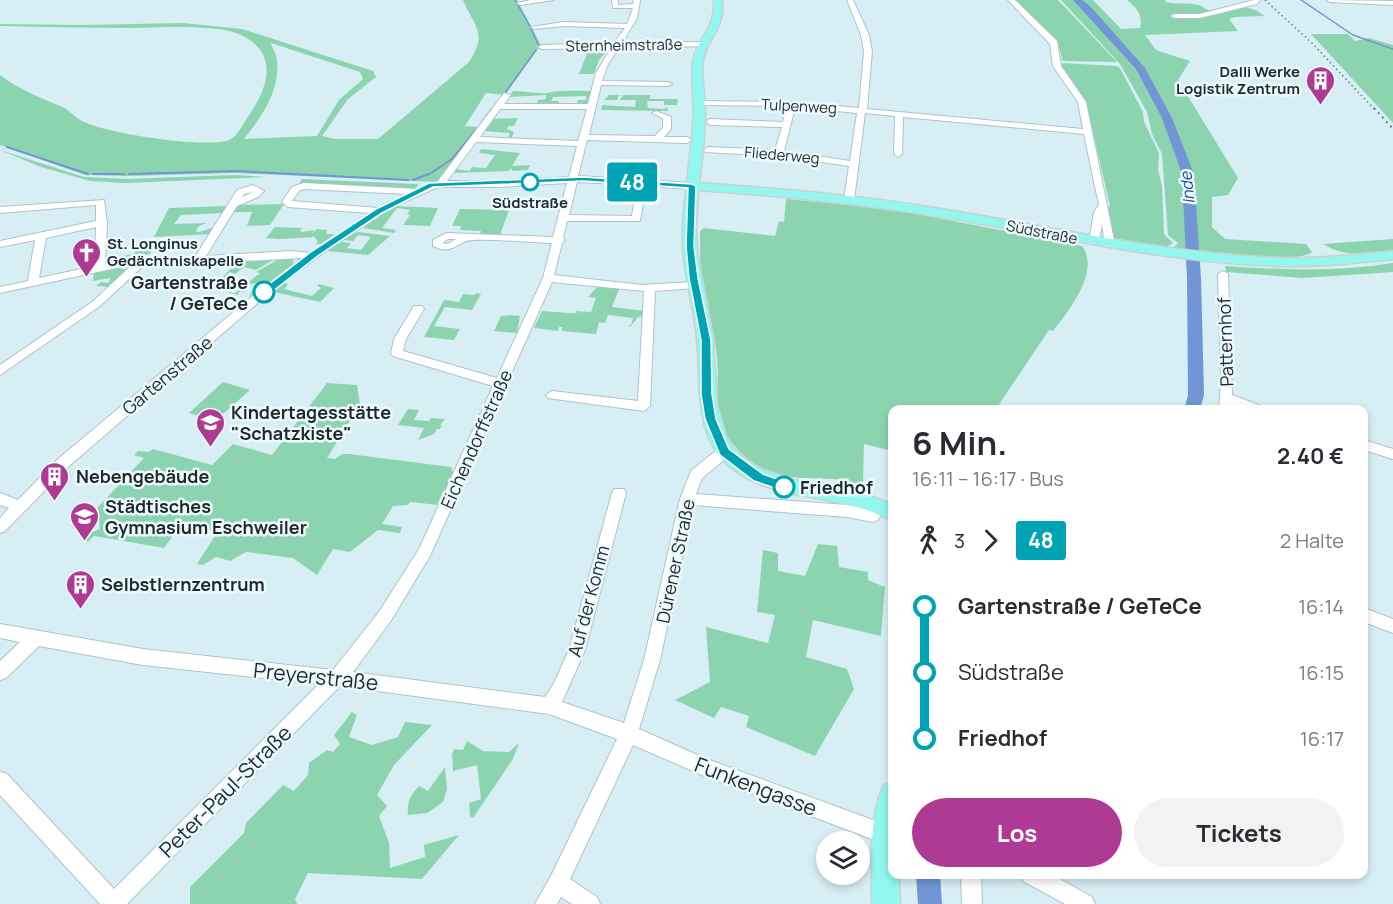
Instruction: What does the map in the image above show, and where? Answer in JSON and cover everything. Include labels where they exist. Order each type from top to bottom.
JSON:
[{"type":"main road","points":[[718,0],[719,21],[699,59],[699,103],[692,140],[689,228],[694,285],[706,340],[708,410],[724,452],[759,477],[782,486],[859,499],[888,510]]},
{"type":"main road","name":"Südstraße","points":[[692,186],[914,208],[1094,242],[1212,258],[1330,261],[1393,255]]},
{"type":"main road","points":[[886,904],[885,834],[888,817]]},
{"type":"street","points":[[520,3],[551,0]]},
{"type":"street","points":[[615,0],[615,6],[637,3]]},
{"type":"street","points":[[849,200],[868,51],[865,35],[850,0]]},
{"type":"street","points":[[1011,0],[1054,43],[1057,66],[1082,102],[1110,244]]},
{"type":"street","points":[[1174,16],[1200,16],[1255,3],[1257,0]]},
{"type":"street","points":[[1330,0],[1393,3]]},
{"type":"street","points":[[1389,0],[1393,3]]},
{"type":"street","name":"Eichendorffstraße","points":[[337,678],[366,645],[404,592],[425,552],[548,278],[560,240],[591,106],[604,64],[628,26],[637,3]]},
{"type":"street","points":[[534,27],[564,24],[628,26]]},
{"type":"street","name":"Sternheimstraße","points":[[542,47],[706,44]]},
{"type":"street","points":[[598,83],[668,84]]},
{"type":"street","points":[[436,184],[507,95]]},
{"type":"street","name":"Tulpenweg","points":[[699,103],[792,104],[1089,132]]},
{"type":"street","points":[[779,153],[792,104]]},
{"type":"street","points":[[497,107],[591,106]]},
{"type":"street","points":[[656,113],[667,117],[667,129],[659,135],[660,139]]},
{"type":"street","points":[[898,154],[899,113]]},
{"type":"street","points":[[710,122],[786,124]]},
{"type":"street","points":[[473,140],[692,140]]},
{"type":"street","name":"Fliederweg","points":[[708,150],[779,153],[855,164]]},
{"type":"street","points":[[436,184],[498,184],[573,179],[692,186]]},
{"type":"street","points":[[565,218],[636,219],[642,183]]},
{"type":"street","name":"Gartenstraße","points":[[0,527],[63,463],[264,292],[379,211],[436,184]]},
{"type":"street","name":"Gartenstraße","points":[[379,211],[291,205],[287,202],[295,189],[303,186],[418,192]]},
{"type":"street","points":[[0,210],[101,202],[100,268]]},
{"type":"street","points":[[200,258],[232,204]]},
{"type":"street","points":[[1094,242],[1102,206]]},
{"type":"street","points":[[0,244],[102,223]]},
{"type":"street","points":[[33,283],[41,236]]},
{"type":"street","points":[[466,237],[560,240]]},
{"type":"street","points":[[0,290],[100,268],[141,263],[292,254],[312,256]]},
{"type":"street","points":[[0,371],[96,304],[141,263]]},
{"type":"street","name":"Patternhof","points":[[1223,274],[1226,404]]},
{"type":"street","points":[[548,278],[650,288],[694,285]]},
{"type":"street","points":[[552,395],[644,406],[650,288]]},
{"type":"street","points":[[418,309],[400,339],[397,353],[500,383]]},
{"type":"street","points":[[1368,446],[1393,454]]},
{"type":"street","name":"Dürener Straße","points":[[545,904],[558,883],[629,734],[652,660],[687,499],[696,475],[724,452]]},
{"type":"street","name":"Auf der Komm","points":[[549,706],[560,689],[577,650],[619,493]]},
{"type":"street","points":[[0,499],[20,506]]},
{"type":"street","points":[[687,499],[847,511],[873,516]]},
{"type":"street","points":[[1368,617],[1393,626]]},
{"type":"street","name":"Preyerstraße","points":[[0,631],[143,657],[337,678],[549,706],[629,734]]},
{"type":"street","points":[[0,672],[36,638]]},
{"type":"street","name":"Peter-Paul-Straße","points":[[113,904],[337,678]]},
{"type":"street","name":"Funkengasse","points":[[629,734],[702,766],[885,834]]},
{"type":"street","points":[[0,781],[113,904]]},
{"type":"street","points":[[971,879],[972,904]]},
{"type":"street","points":[[1039,879],[1085,904]]},
{"type":"street","points":[[558,883],[590,904]]},
{"type":"green space","points":[[463,0],[517,0],[541,45],[505,95],[486,93],[465,126],[480,127],[440,180],[436,182],[235,173],[85,175],[0,145],[0,75],[21,89],[63,107],[79,119],[95,126],[132,135],[175,141],[213,142],[230,140],[238,132],[261,94],[267,71],[260,49],[250,40],[227,30],[188,27],[0,26],[0,24],[183,23],[242,29],[373,71],[376,77],[348,99],[322,136],[335,139],[378,139],[469,62],[475,52],[479,37]],"holes":[[[271,43],[360,72],[363,79],[339,100],[317,136],[244,139],[263,113],[276,83],[277,59]]]},
{"type":"green space","points":[[1016,0],[1058,0],[1117,62],[1063,61],[1058,44]]},
{"type":"green space","points":[[1061,0],[1093,0],[1121,29],[1140,28],[1141,19],[1138,12],[1127,0],[1165,0],[1170,3],[1199,5],[1208,10],[1244,8],[1258,11],[1264,16],[1229,19],[1238,31],[1145,35],[1156,50],[1190,61],[1178,80],[1238,178],[1228,195],[1212,197],[1212,227],[1225,239],[1306,244],[1312,252],[1303,256],[1268,257],[1172,249],[1178,243],[1168,235],[1162,154],[1152,134],[1147,112],[1120,64]]},
{"type":"green space","points":[[1311,34],[1348,34],[1355,41],[1369,38],[1393,45],[1393,123]]},
{"type":"green space","points":[[588,51],[606,52],[599,60],[594,74],[579,74]]},
{"type":"green space","points":[[1063,63],[1120,68],[1143,112],[1144,122],[1159,153],[1158,170],[1162,186],[1164,234],[1173,243],[1164,248],[1123,242],[1114,238],[1106,208],[1110,206],[1086,102],[1061,66]]},
{"type":"green space","points":[[513,91],[544,93],[591,91],[587,103],[577,104],[578,100],[586,100],[586,96],[553,97],[551,101],[559,101],[559,105],[548,105],[548,103],[537,103],[538,100],[546,99],[546,95],[509,97]]},
{"type":"green space","points":[[609,95],[623,95],[618,96],[618,100],[604,100]]},
{"type":"green space","points":[[623,95],[650,95],[650,99],[678,99],[677,105],[664,105],[664,101],[647,101],[648,108],[664,109],[667,107],[668,111],[601,110],[602,105],[635,107],[636,100],[620,100]]},
{"type":"green space","points":[[518,118],[514,126],[508,126],[507,129],[514,132],[511,139],[499,140],[508,138],[510,133],[483,131],[492,119]]},
{"type":"green space","points":[[481,149],[520,153],[512,166],[530,165],[528,170],[512,171],[511,168],[508,171],[453,173],[455,169],[469,171],[472,167],[486,168],[495,155],[479,153]]},
{"type":"green space","points":[[0,150],[84,177],[127,179],[234,175],[267,177],[125,183],[90,181],[41,167]]},
{"type":"green space","points":[[302,179],[419,185],[412,190],[299,184]]},
{"type":"green space","points":[[786,199],[891,209],[1082,246],[1087,256],[1088,267],[1080,291],[1067,313],[1053,331],[1049,330],[999,405],[888,405],[888,450],[864,444],[863,486],[839,480],[789,477],[765,470],[748,459],[729,439],[722,423],[718,404],[716,348],[702,286],[700,265],[700,231],[704,228],[775,236],[779,221],[784,222]]},
{"type":"green space","points":[[284,204],[270,225],[247,226],[252,212],[233,212],[237,205]]},
{"type":"green space","points":[[227,206],[223,213],[181,215],[174,224],[207,223],[196,230],[199,232],[215,227],[211,234],[154,237],[169,208]]},
{"type":"green space","points":[[395,206],[438,208],[430,226],[403,225],[410,215],[407,214],[410,210],[397,208],[382,228],[396,230],[394,233],[363,228]]},
{"type":"green space","points":[[460,209],[509,210],[500,235],[480,235],[481,231],[460,230],[461,226],[452,226]]},
{"type":"green space","points":[[275,227],[302,228],[300,231],[302,232],[314,230],[312,234],[317,229],[327,230],[326,234],[335,234],[321,244],[316,244],[318,241],[314,237],[266,238]]},
{"type":"green space","points":[[358,232],[390,236],[368,255],[328,251],[341,242],[351,243],[347,248],[361,250],[371,237],[358,235],[353,241],[343,240]]},
{"type":"green space","points":[[1393,239],[1393,251],[1365,254],[1348,253],[1323,244]]},
{"type":"green space","points":[[154,241],[152,247],[146,249],[152,249],[150,254],[140,259],[114,259],[134,254],[135,249],[132,245]]},
{"type":"green space","points":[[279,259],[293,259],[293,264],[249,297],[256,283],[250,284],[245,292],[239,292],[238,295],[224,291],[235,293],[260,273],[256,272]]},
{"type":"green space","points":[[273,260],[256,270],[244,267],[235,274],[230,272],[223,280],[220,280],[238,261]]},
{"type":"green space","points":[[1393,263],[1393,272],[1303,278],[1226,272],[1225,266],[1309,269],[1351,268]]},
{"type":"green space","points":[[121,267],[128,271],[109,287],[96,286],[101,282],[108,283],[111,278],[93,281],[94,273]]},
{"type":"green space","points":[[285,283],[288,284],[284,289],[312,296],[321,288],[317,286],[319,284],[334,288],[320,302],[274,292]]},
{"type":"green space","points":[[598,286],[619,289],[612,307],[645,311],[645,316],[638,317],[630,327],[628,326],[631,325],[633,318],[608,315],[605,323],[599,322],[596,334],[562,331],[562,327],[559,327],[558,331],[534,328],[542,311],[582,314],[575,313],[576,311],[591,312],[596,298],[588,297]]},
{"type":"green space","points":[[476,293],[481,294],[472,310],[445,307],[434,326],[460,329],[454,340],[424,337],[444,300],[459,302],[463,294],[475,295]]},
{"type":"green space","points":[[501,316],[520,316],[517,333],[494,331]]},
{"type":"green space","points":[[223,382],[250,390],[215,421],[189,413]]},
{"type":"green space","points":[[327,383],[357,385],[360,404],[327,458],[335,459],[342,454],[349,454],[451,467],[453,472],[438,505],[410,502],[408,505],[393,506],[382,524],[402,527],[400,533],[378,530],[350,552],[333,549],[317,575],[293,558],[246,552],[230,561],[216,557],[203,565],[197,564],[218,531],[180,526],[164,548],[94,536],[88,542],[81,537],[100,529],[98,507],[144,458],[134,455],[138,451],[149,452],[153,449],[212,465],[233,444],[272,455]]},
{"type":"green space","points":[[408,409],[419,410],[414,420],[445,419],[440,429],[437,429],[434,434],[418,440],[424,428],[398,425]]},
{"type":"green space","points":[[818,544],[837,546],[839,567],[868,572],[868,580],[885,587],[881,636],[813,620],[806,657],[847,669],[854,689],[815,756],[746,727],[749,716],[721,707],[714,718],[675,700],[710,682],[706,627],[768,643],[775,615],[757,612],[763,550],[778,553],[778,571],[805,576]]},
{"type":"green space","points":[[352,712],[357,715],[349,737],[372,745],[398,737],[405,722],[432,725],[394,765],[377,795],[387,806],[379,816],[389,843],[390,868],[425,857],[424,845],[459,835],[422,879],[308,873],[295,899],[297,904],[190,904],[190,887],[244,833],[246,823],[283,785],[294,791],[308,775],[309,763],[327,750],[333,752],[340,744],[334,735]]},
{"type":"green space","points":[[467,741],[483,751],[509,752],[519,743],[513,759],[473,818],[470,816],[469,803],[481,799],[477,765],[453,771],[454,749],[463,750]]},
{"type":"green space","points":[[445,767],[447,789],[443,802],[427,813],[408,815],[409,802],[413,793],[419,786],[428,791]]},
{"type":"waterway","points":[[515,0],[531,28]]},
{"type":"waterway","name":"Inde","points":[[1077,0],[1087,8],[1140,68],[1167,118],[1188,174],[1194,278],[1196,395],[1193,405]]},
{"type":"waterway","points":[[1301,0],[1353,35],[1393,49]]},
{"type":"waterway","points":[[531,29],[538,44]]},
{"type":"waterway","points":[[505,93],[536,50]]},
{"type":"waterway","points":[[490,111],[493,108]]},
{"type":"waterway","points":[[478,128],[488,114]]},
{"type":"waterway","points":[[431,173],[452,159],[476,130]]},
{"type":"waterway","points":[[7,147],[88,174]]},
{"type":"waterway","points":[[129,174],[236,171],[408,180]]},
{"type":"waterway","points":[[93,174],[124,174]]},
{"type":"waterway","points":[[413,180],[429,174]]},
{"type":"waterway","name":"Inde","points":[[928,879],[930,904]]},
{"type":"railway","points":[[1265,0],[1312,43],[1375,110]]},
{"type":"railway","points":[[1374,108],[1393,129]]},
{"type":"bus line","name":"48","points":[[264,292],[316,253],[379,211],[432,185],[583,179],[692,186],[689,220],[690,246],[693,278],[706,340],[708,410],[724,452],[759,477],[784,487]]},
{"type":"place","name":"Dalli Werke Logistik Zentrum","points":[[1321,106]]},
{"type":"place","name":"Südstraße","points":[[530,182]]},
{"type":"place","name":"St. Longinus Gedächtniskapelle","points":[[86,278]]},
{"type":"place","name":"Gartenstraße / GeTeCe","points":[[264,292]]},
{"type":"place","name":"Kindertagesstätte \"Schatzkiste\"","points":[[210,448]]},
{"type":"place","name":"Friedhof","points":[[784,487]]},
{"type":"place","name":"Nebengebäude","points":[[55,502]]},
{"type":"place","name":"Städtisches Gymnasium Eschweiler","points":[[84,542]]},
{"type":"place","name":"Selbstlernzentrum","points":[[80,610]]}]
